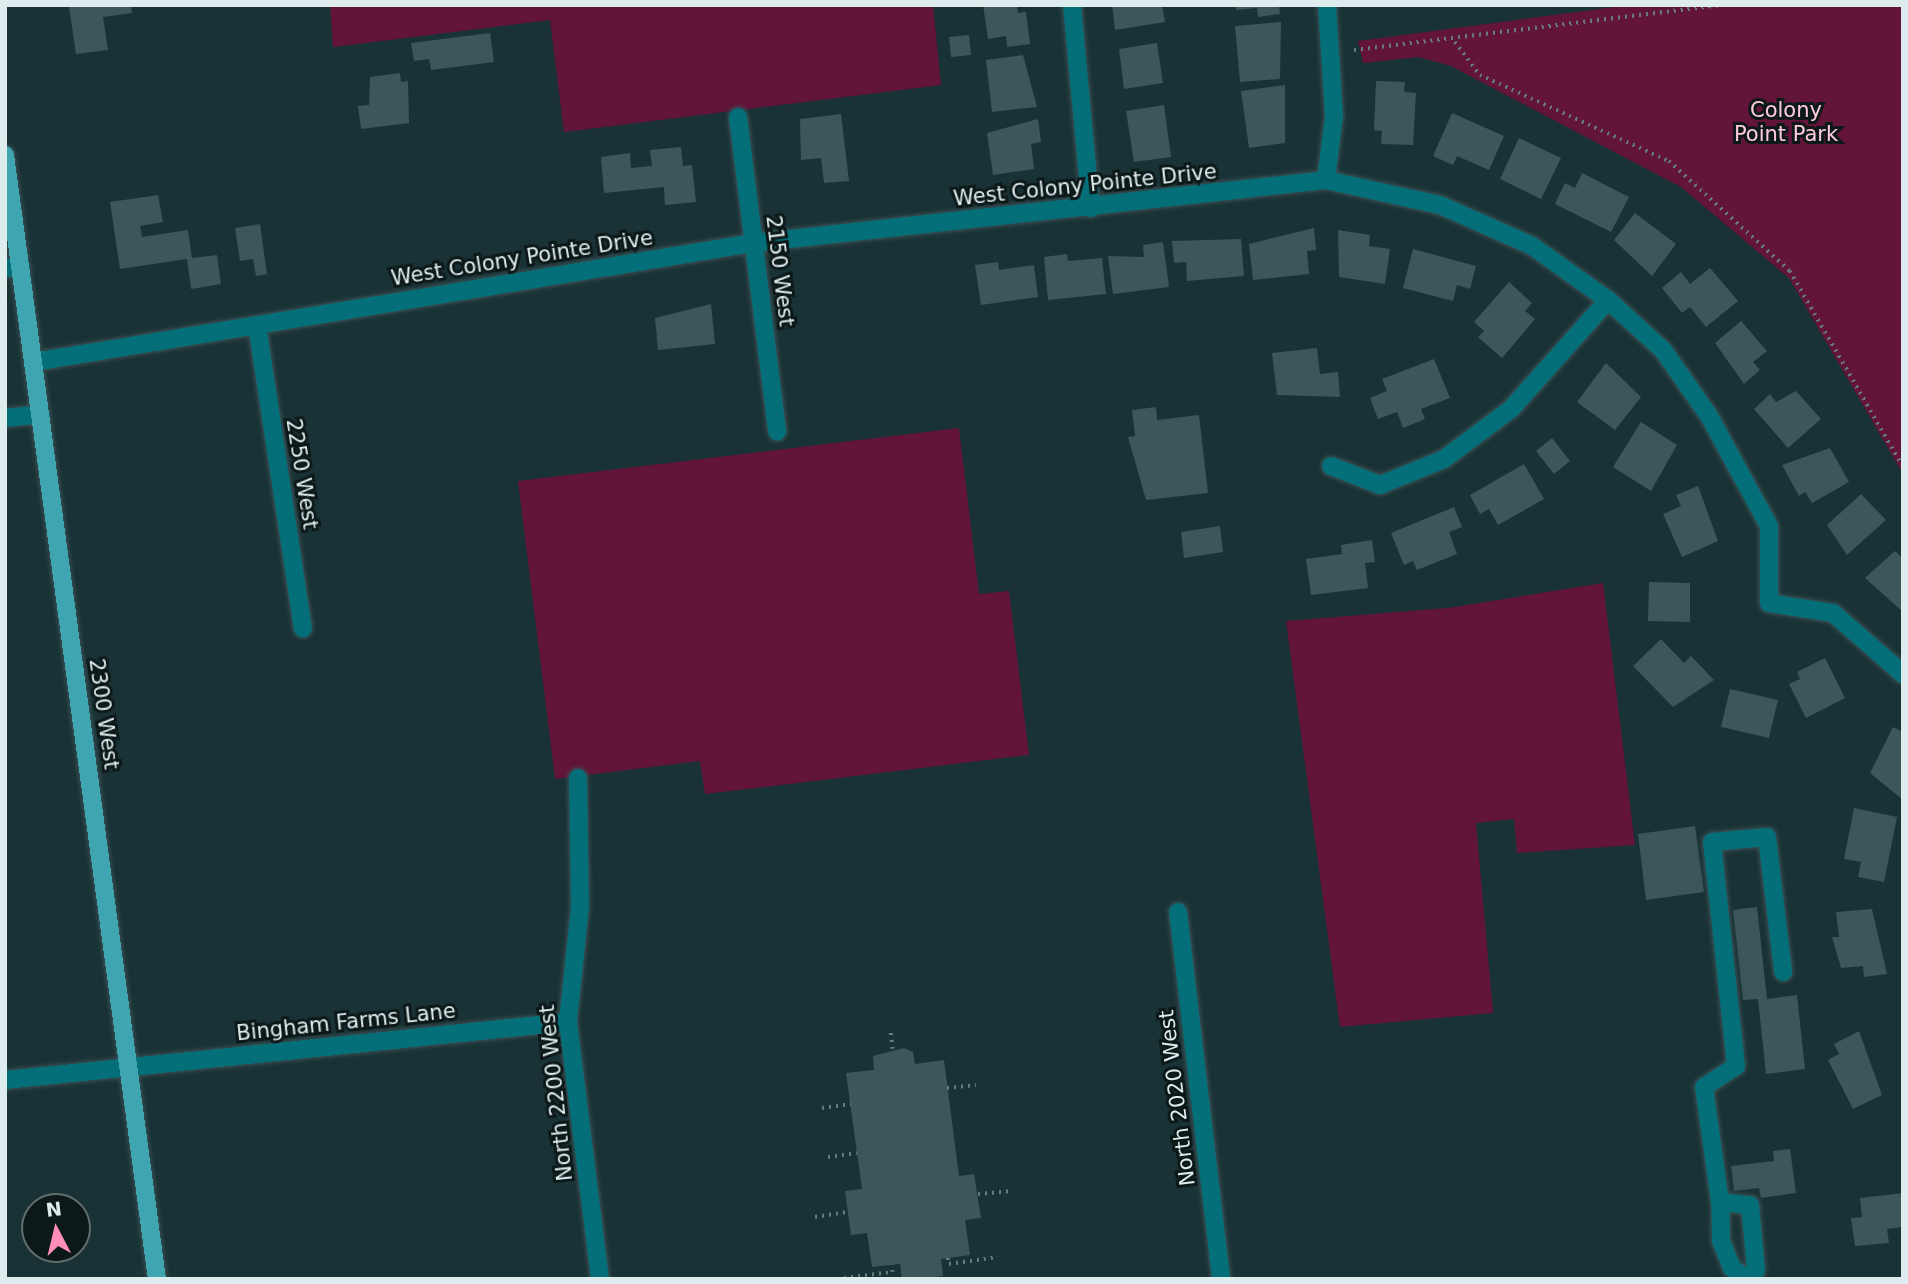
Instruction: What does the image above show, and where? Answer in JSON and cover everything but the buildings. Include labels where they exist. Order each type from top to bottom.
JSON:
[{"type":"main road","name":"2300 West","points":[[5,155],[13,267],[34,362],[157,1279]]},
{"type":"street","points":[[1072,5],[1091,208]]},
{"type":"street","points":[[1326,180],[1334,116],[1327,5]]},
{"type":"street","name":"2150 West","points":[[737,117],[777,432]]},
{"type":"street","name":"West Colony Pointe Drive","points":[[34,362],[753,243],[1091,208],[1326,180],[1440,205],[1532,246],[1608,300],[1663,350],[1709,415],[1769,526],[1769,603],[1833,612],[1903,674]]},
{"type":"street","points":[[1331,466],[1380,485],[1444,459],[1511,409],[1608,300]]},
{"type":"street","name":"2250 West","points":[[257,325],[303,629]]},
{"type":"street","points":[[5,418],[41,414]]},
{"type":"street","name":"North 2200 West","points":[[578,778],[580,907],[568,1021],[600,1279]]},
{"type":"street","points":[[1720,1202],[1750,1205],[1756,1270],[1748,1279],[1732,1268],[1721,1241],[1720,1202],[1704,1087],[1736,1066],[1712,842],[1767,837],[1783,972]]},
{"type":"street","name":"North 2020 West","points":[[1178,912],[1221,1279]]},
{"type":"street","name":"Bingham Farms Lane","points":[[5,1080],[568,1021]]},
{"type":"path","points":[[1354,50],[1455,42],[1723,5]]},
{"type":"path","points":[[1455,42],[1480,75],[1669,162],[1790,271],[1903,467]]},
{"type":"path","points":[[891,1033],[893,1049]]},
{"type":"path","points":[[947,1088],[976,1085]]},
{"type":"path","points":[[821,1108],[850,1104]]},
{"type":"path","points":[[828,1157],[857,1153]]},
{"type":"path","points":[[978,1194],[1012,1191]]},
{"type":"path","points":[[815,1217],[848,1212]]},
{"type":"path","points":[[948,1258],[949,1264],[998,1258]]},
{"type":"path","points":[[844,1278],[892,1272],[892,1265]]},
{"type":"green space","points":[[330,5],[933,5],[941,85],[564,132],[550,20],[333,47]]},
{"type":"green space","name":"Colony Point Park","points":[[1629,5],[1903,5],[1903,474],[1789,278],[1681,187],[1451,66],[1418,57],[1363,63],[1358,41]]},
{"type":"green space","points":[[959,428],[979,594],[1009,591],[1029,755],[705,794],[700,761],[555,779],[518,481]]},
{"type":"green space","points":[[1603,583],[1635,845],[1517,853],[1514,819],[1476,823],[1493,1013],[1340,1027],[1286,621],[1448,608]]}]
